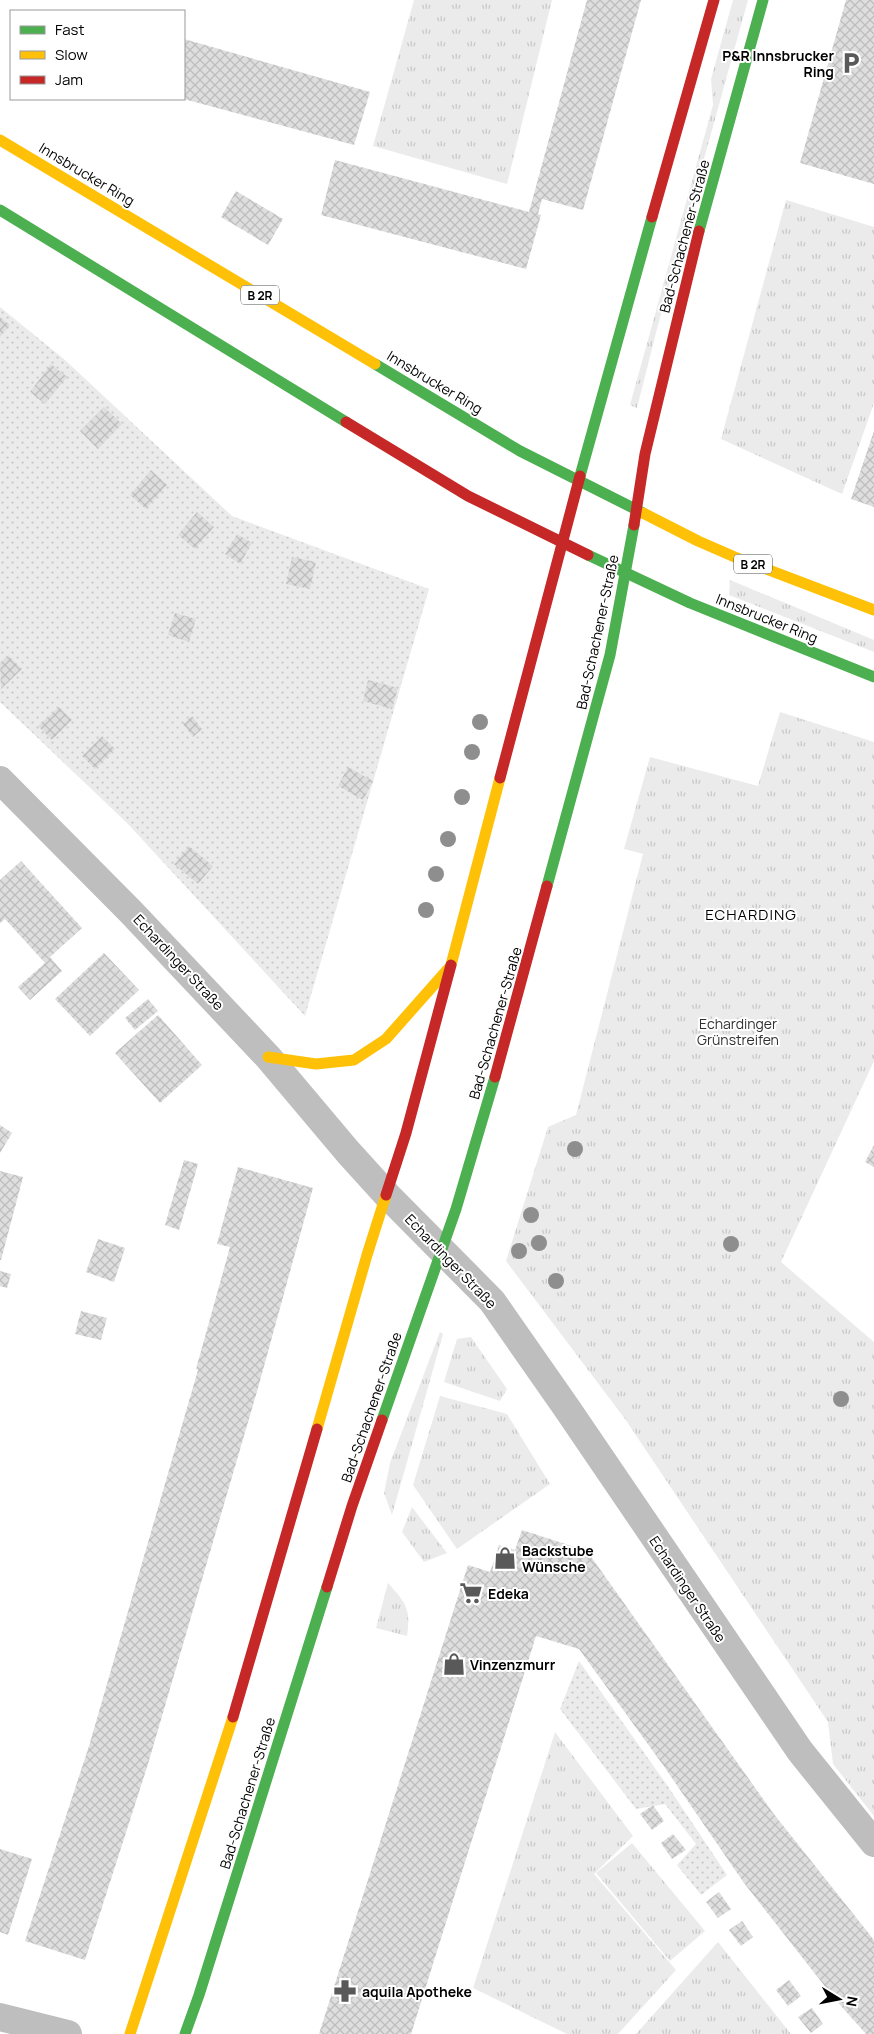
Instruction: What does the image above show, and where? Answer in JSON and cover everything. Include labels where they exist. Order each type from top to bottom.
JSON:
[{"type":"main road","points":[[130,2034],[218,1766],[279,1565],[367,1255],[406,1133],[562,542],[714,0]]},
{"type":"main road","name":"Bad-Schachener-Straße","points":[[185,2034],[202,1987],[352,1506],[442,1250],[482,1125],[608,663],[626,574],[645,454],[696,242],[763,0]]},
{"type":"main road","name":"Innsbrucker Ring","points":[[0,140],[520,451],[698,541],[737,558],[874,610]]},
{"type":"main road","name":"Innsbrucker Ring","points":[[0,210],[468,496],[626,574],[690,603],[874,677]]},
{"type":"main road","points":[[268,1057],[316,1064],[354,1060],[386,1038],[450,966]]},
{"type":"street","name":"Echardinger Straße","points":[[0,780],[131,912],[268,1057],[387,1195],[492,1301],[800,1751],[874,1843]]},
{"type":"street","points":[[0,2017],[68,2034]]},
{"type":"green space","points":[[414,0],[552,0],[507,184],[373,146]]},
{"type":"green space","points":[[733,0],[748,0],[658,325],[637,408],[630,405],[713,105],[711,79]]},
{"type":"green space","points":[[786,200],[874,227],[874,403],[842,494],[721,439]]},
{"type":"green space","points":[[0,307],[65,360],[232,516],[429,589],[305,1016],[127,823],[0,702]]},
{"type":"green space","points":[[730,580],[874,640],[874,652],[729,595]]},
{"type":"green space","name":"Echardinger Grünstreifen","points":[[780,712],[874,742],[874,1061],[781,1262],[874,1342],[874,1816],[833,1764],[828,1722],[625,1419],[506,1261],[548,1127],[576,1115],[643,854],[624,849],[650,757],[758,786]]},
{"type":"green space","points":[[440,1332],[443,1334],[392,1515],[384,1493],[390,1463]]},
{"type":"green space","points":[[471,1337],[507,1389],[500,1401],[444,1382],[457,1339]]},
{"type":"green space","points":[[440,1396],[507,1414],[550,1484],[457,1549],[413,1485]]},
{"type":"green space","points":[[412,1507],[447,1553],[424,1562],[402,1532]]},
{"type":"green space","points":[[388,1583],[406,1607],[408,1619],[407,1636],[376,1628]]},
{"type":"green space","points":[[579,1661],[667,1785],[727,1875],[701,1895],[677,1865],[696,1844],[665,1804],[636,1809],[560,1709]]},
{"type":"green space","points":[[555,1732],[633,1836],[594,1874],[676,1970],[618,2034],[567,2034],[473,1988]]},
{"type":"green space","points":[[632,1843],[705,1931],[670,1961],[596,1873]]},
{"type":"green space","points":[[718,1942],[791,2034],[636,2034]]},
{"type":"building","points":[[587,0],[641,0],[583,210],[542,199],[538,214],[541,215],[526,269],[321,215],[335,160],[529,212]]},
{"type":"building","name":"P&R Innsbrucker Ring","points":[[846,0],[874,0],[874,184],[800,163]]},
{"type":"building","points":[[185,39],[370,92],[354,145],[185,99]]},
{"type":"building","points":[[236,191],[283,219],[268,245],[221,217]]},
{"type":"building","points":[[0,317],[10,325],[0,337]]},
{"type":"building","points":[[51,364],[67,377],[45,404],[30,392]]},
{"type":"building","points":[[104,407],[122,424],[98,449],[80,431]]},
{"type":"building","points":[[874,431],[874,507],[851,499]]},
{"type":"building","points":[[151,470],[167,485],[146,509],[130,495]]},
{"type":"building","points":[[197,512],[214,527],[195,549],[178,535]]},
{"type":"building","points":[[237,534],[252,543],[240,564],[225,554]]},
{"type":"building","points":[[292,557],[316,562],[310,589],[286,584]]},
{"type":"building","points":[[175,613],[196,619],[189,642],[168,635]]},
{"type":"building","points":[[8,655],[22,669],[1,689],[0,663]]},
{"type":"building","points":[[368,680],[398,688],[392,709],[363,701]]},
{"type":"building","points":[[59,707],[72,720],[52,740],[38,726]]},
{"type":"building","points":[[192,716],[202,729],[193,737],[183,724]]},
{"type":"building","points":[[102,736],[115,749],[95,769],[82,756]]},
{"type":"building","points":[[348,767],[373,781],[363,800],[338,786]]},
{"type":"building","points":[[189,846],[213,866],[198,884],[174,864]]},
{"type":"building","points":[[21,861],[82,928],[50,957],[62,971],[30,1000],[18,987],[45,963],[5,919],[0,923],[0,880]]},
{"type":"building","points":[[104,953],[139,990],[90,1036],[55,999]]},
{"type":"building","points":[[148,999],[158,1011],[135,1030],[125,1018]]},
{"type":"building","points":[[158,1015],[202,1065],[160,1103],[115,1053]]},
{"type":"building","points":[[0,1125],[12,1133],[0,1153]]},
{"type":"building","points":[[874,1145],[874,1167],[865,1162]]},
{"type":"building","points":[[184,1160],[198,1164],[179,1230],[165,1225]]},
{"type":"building","points":[[238,1167],[313,1188],[258,1388],[148,1764],[85,1960],[25,1941],[89,1746],[198,1370],[196,1369],[230,1247],[217,1244]]},
{"type":"building","points":[[0,1171],[23,1177],[1,1260],[0,1260]]},
{"type":"building","points":[[98,1239],[125,1248],[114,1282],[86,1272]]},
{"type":"building","points":[[0,1271],[11,1274],[7,1288],[0,1286]]},
{"type":"building","points":[[81,1311],[107,1318],[101,1340],[75,1334]]},
{"type":"building","points":[[522,1530],[587,1551],[773,1813],[874,1940],[874,2034],[866,2034],[834,1998],[744,1883],[663,1765],[579,1649],[536,1636],[411,2034],[319,2034],[468,1565],[490,1572],[499,1545],[515,1550]]},
{"type":"building","points":[[653,1805],[664,1821],[652,1830],[640,1814]]},
{"type":"building","points":[[673,1834],[686,1850],[672,1859],[661,1843]]},
{"type":"building","points":[[0,1849],[32,1859],[8,1935],[0,1932]]},
{"type":"building","points":[[719,1892],[731,1909],[718,1918],[706,1902]]},
{"type":"building","points":[[742,1921],[753,1937],[741,1946],[729,1930]]},
{"type":"building","points":[[789,1980],[801,1996],[788,2006],[776,1990]]},
{"type":"building","points":[[812,2008],[823,2024],[811,2033],[798,2017]]},
{"type":"traffic: fast","points":[[699,231],[763,0]]},
{"type":"traffic: fast","points":[[0,210],[346,422]]},
{"type":"traffic: fast","points":[[580,476],[652,217]]},
{"type":"traffic: fast","points":[[375,364],[520,451],[643,513]]},
{"type":"traffic: fast","points":[[547,886],[610,655],[634,525]]},
{"type":"traffic: fast","points":[[588,555],[690,603],[874,677]]},
{"type":"traffic: fast","points":[[382,1420],[456,1209],[495,1077]]},
{"type":"traffic: fast","points":[[185,2034],[199,1995],[327,1587]]},
{"type":"traffic: slow","points":[[0,140],[375,364]]},
{"type":"traffic: slow","points":[[643,513],[698,541],[737,558],[874,610]]},
{"type":"traffic: slow","points":[[451,965],[500,778]]},
{"type":"traffic: slow","points":[[268,1057],[316,1064],[354,1060],[386,1039],[448,969]]},
{"type":"traffic: slow","points":[[317,1429],[386,1195]]},
{"type":"traffic: slow","points":[[130,2034],[233,1717]]},
{"type":"traffic: jam","points":[[652,217],[714,0]]},
{"type":"traffic: jam","points":[[634,525],[645,454],[699,231]]},
{"type":"traffic: jam","points":[[346,422],[468,496],[588,555]]},
{"type":"traffic: jam","points":[[500,778],[580,476]]},
{"type":"traffic: jam","points":[[495,1077],[547,886]]},
{"type":"traffic: jam","points":[[386,1195],[406,1133],[451,965]]},
{"type":"traffic: jam","points":[[327,1587],[352,1506],[382,1420]]},
{"type":"traffic: jam","points":[[233,1717],[317,1429]]},
{"type":"place","name":"P&R Innsbrucker Ring","points":[[851,63]]},
{"type":"place","name":"Backstube Wünsche","points":[[505,1558]]},
{"type":"place","name":"Edeka","points":[[471,1593]]},
{"type":"place","name":"Vinzenzmurr","points":[[454,1664]]},
{"type":"place","name":"aquila Apotheke","points":[[345,1991]]},
{"type":"district","name":"ECHARDING","points":[[751,914]]}]
